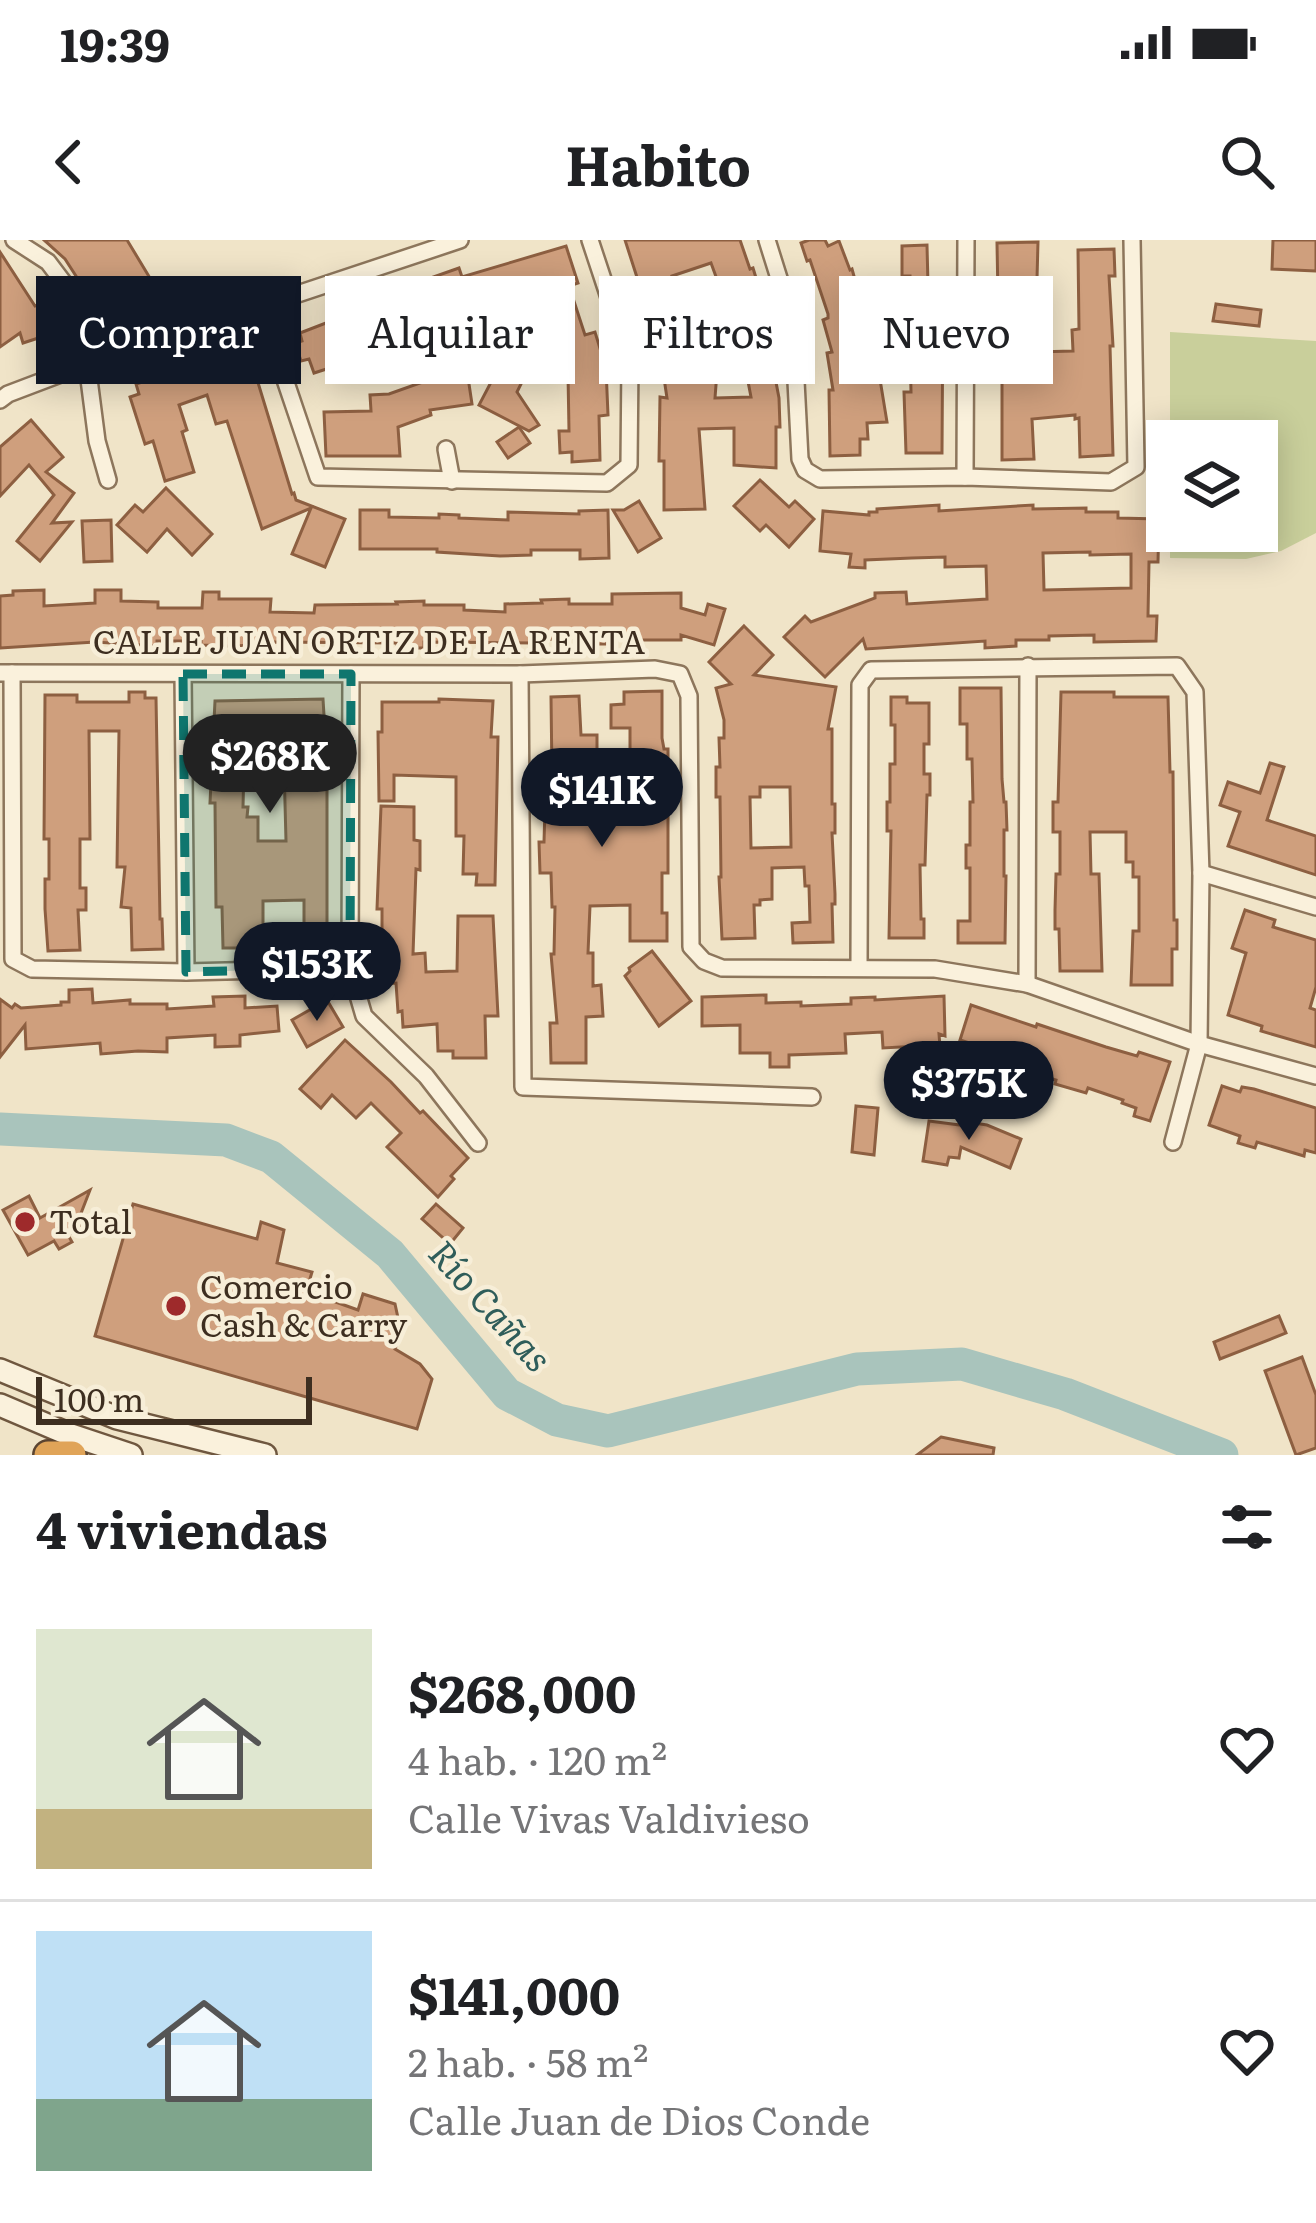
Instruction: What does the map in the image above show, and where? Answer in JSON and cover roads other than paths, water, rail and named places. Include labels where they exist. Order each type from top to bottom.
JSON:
[{"type":"highway","points":[[48,1455],[72,1455]]},
{"type":"street","points":[[0,246],[11,240],[48,262],[59,276]]},
{"type":"street","points":[[301,293],[460,240]]},
{"type":"street","points":[[286,384],[318,477],[607,483],[629,465],[630,361],[590,240]]},
{"type":"street","points":[[767,240],[793,323],[800,459],[805,470],[820,479],[1111,482],[1136,467],[1132,240]]},
{"type":"street","points":[[965,477],[966,240]]},
{"type":"street","points":[[0,400],[36,383]]},
{"type":"street","points":[[90,384],[108,480]]},
{"type":"street","points":[[446,449],[452,481]]},
{"type":"street","points":[[1027,984],[1028,666]]},
{"type":"street","points":[[859,968],[860,685],[871,670],[1177,666],[1195,692],[1201,873],[1198,1044],[1173,1142]]},
{"type":"street","name":"CALLE JUAN ORTIZ DE LA RENTA","points":[[6,674],[520,674],[655,669],[680,674],[688,696],[692,947],[704,961],[722,968],[935,969],[1027,984],[1198,1044],[1316,1076]]},
{"type":"street","points":[[6,674],[14,959],[32,969],[350,968]]},
{"type":"street","points":[[183,674],[186,972]]},
{"type":"street","points":[[351,674],[350,968],[364,1016],[426,1076],[478,1143]]},
{"type":"street","points":[[520,674],[523,1087],[812,1097]]},
{"type":"street","points":[[1201,873],[1316,907]]},
{"type":"street","points":[[0,1370],[117,1418],[266,1455]]},
{"type":"street","points":[[0,1405],[130,1455]]},
{"type":"waterway","name":"Río Cañas","points":[[0,1129],[226,1140],[271,1157],[390,1254],[507,1394],[557,1420],[608,1431],[857,1369],[962,1364],[1065,1394],[1222,1455]]},
{"type":"place","name":"Total","points":[[25,1222]]},
{"type":"place","name":"Comercio Cash & Carry","points":[[176,1306]]}]
